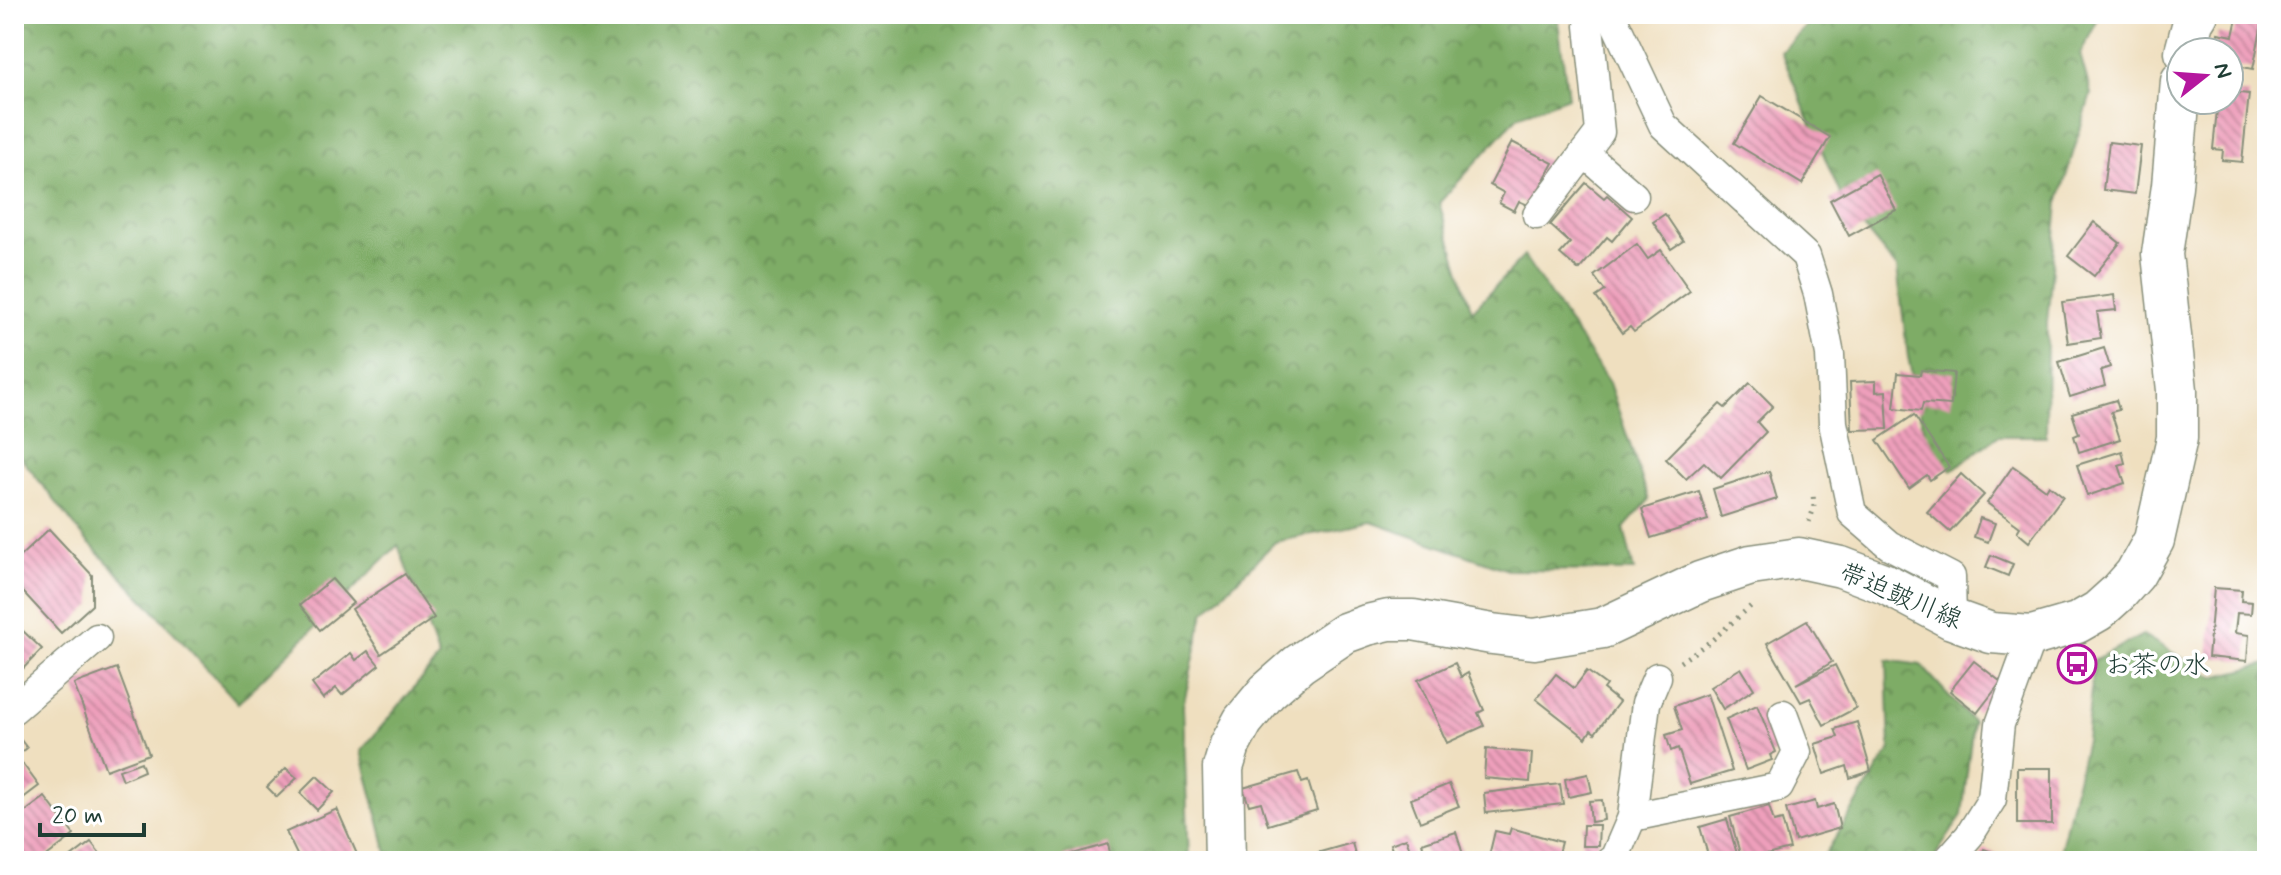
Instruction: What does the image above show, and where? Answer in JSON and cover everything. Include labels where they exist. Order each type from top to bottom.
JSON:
[{"type":"street","points":[[1537,215],[1600,132],[1589,26],[1591,14]]},
{"type":"street","points":[[1611,14],[1663,125],[1806,256],[1818,294],[1830,355],[1833,423],[1852,513],[1889,545],[1951,577],[1952,619]]},
{"type":"street","points":[[2189,36],[2198,14]]},
{"type":"street","name":"帯迫皷川線","points":[[1225,861],[1223,768],[1230,745],[1243,721],[1267,692],[1299,664],[1345,633],[1367,625],[1389,620],[1413,620],[1534,639],[1603,628],[1700,582],[1751,565],[1799,558],[1841,567],[1888,585],[1952,619],[1991,633],[2032,636],[2077,623],[2098,611],[2135,574],[2154,540],[2177,438],[2177,390],[2162,254],[2178,116]]},
{"type":"street","points":[[1584,153],[1634,196]]},
{"type":"street","points":[[1947,861],[1969,836],[1992,799],[2000,724],[2032,636]]},
{"type":"street","points":[[14,709],[97,638]]},
{"type":"street","points":[[1610,861],[1614,859],[1632,817],[1646,703],[1657,677]]},
{"type":"street","points":[[1632,817],[1779,787],[1797,752],[1783,714]]},
{"type":"path","points":[[1657,677],[1711,641],[1759,597]]},
{"type":"green space","points":[[14,14],[1557,14],[1568,97],[1518,116],[1439,203],[1472,311],[1524,256],[1609,383],[1649,500],[1624,528],[1634,571],[1508,570],[1371,522],[1275,542],[1204,613],[1183,706],[1189,861],[389,861],[361,751],[439,658],[398,545],[238,703],[86,540],[14,449]]},
{"type":"green space","points":[[1819,14],[2101,14],[2080,54],[2091,94],[2058,203],[2047,323],[2046,436],[1998,436],[1952,470],[1929,455],[1908,357],[1897,268],[1845,206],[1781,52]]},
{"type":"green space","points":[[2143,635],[2214,677],[2267,664],[2267,861],[2058,861],[2086,740],[2094,660]]},
{"type":"green space","points":[[1887,660],[1921,665],[1973,722],[1962,815],[1932,861],[1821,861],[1890,750]]},
{"type":"building","points":[[2238,14],[2264,14],[2253,69],[2245,67],[2245,36],[2233,36]]},
{"type":"building","points":[[2245,94],[2249,94],[2242,162],[2222,160],[2223,150],[2213,149],[2216,116],[2245,116]]},
{"type":"building","points":[[1762,96],[1830,137],[1802,184],[1734,143]]},
{"type":"building","points":[[1512,142],[1553,163],[1530,206],[1519,201],[1514,211],[1499,203],[1504,193],[1490,185]]},
{"type":"building","points":[[2109,142],[2141,146],[2135,194],[2103,190]]},
{"type":"building","points":[[1877,174],[1896,210],[1849,236],[1830,200]]},
{"type":"building","points":[[1586,183],[1604,198],[1607,195],[1632,217],[1612,241],[1607,237],[1579,270],[1560,254],[1570,243],[1550,225]]},
{"type":"building","points":[[1665,214],[1683,241],[1671,249],[1653,222]]},
{"type":"building","points":[[2094,222],[2120,243],[2094,276],[2068,256]]},
{"type":"building","points":[[1637,244],[1648,259],[1661,250],[1690,291],[1634,332],[1630,327],[1622,333],[1596,297],[1605,291],[1594,276]]},
{"type":"building","points":[[2114,295],[2116,310],[2097,312],[2101,338],[2068,343],[2062,302]]},
{"type":"building","points":[[2104,348],[2110,367],[2101,370],[2105,386],[2070,397],[2059,362]]},
{"type":"building","points":[[1921,370],[1954,373],[1951,405],[1923,403],[1921,411],[1894,408],[1898,373],[1920,375]]},
{"type":"building","points":[[1876,381],[1876,392],[1886,391],[1888,429],[1852,430],[1850,382]]},
{"type":"building","points":[[1750,383],[1773,406],[1757,422],[1766,432],[1721,478],[1704,462],[1686,479],[1666,459],[1720,404],[1725,408]]},
{"type":"building","points":[[2116,400],[2119,410],[2111,412],[2120,439],[2079,452],[2074,436],[2079,434],[2072,413]]},
{"type":"building","points":[[1914,415],[1949,467],[1930,480],[1927,475],[1909,488],[1877,440]]},
{"type":"building","points":[[2122,451],[2125,463],[2119,465],[2125,483],[2087,496],[2077,465]]},
{"type":"building","points":[[2013,466],[2046,490],[2049,485],[2063,496],[2029,542],[2017,532],[2020,527],[1987,503]]},
{"type":"building","points":[[1769,471],[1777,499],[1721,517],[1713,489]]},
{"type":"building","points":[[1961,474],[1984,495],[1950,532],[1927,512]]},
{"type":"building","points":[[1699,491],[1708,520],[1651,538],[1642,509]]},
{"type":"building","points":[[1980,518],[1995,523],[1988,542],[1974,537]]},
{"type":"building","points":[[49,529],[92,575],[92,605],[61,633],[14,582],[14,562]]},
{"type":"building","points":[[1991,555],[2013,564],[2008,576],[1986,567]]},
{"type":"building","points":[[405,574],[434,618],[381,654],[352,609]]},
{"type":"building","points":[[332,579],[353,603],[320,630],[300,605]]},
{"type":"building","points":[[2214,588],[2242,590],[2241,601],[2252,602],[2251,614],[2237,613],[2235,633],[2249,635],[2247,661],[2208,657]]},
{"type":"building","points":[[1807,620],[1832,662],[1796,684],[1835,665],[1856,708],[1824,725],[1810,698],[1801,702],[1767,643]]},
{"type":"building","points":[[21,629],[42,649],[14,678],[14,637]]},
{"type":"building","points":[[368,651],[379,665],[342,695],[336,688],[323,699],[312,684],[351,653],[356,660]]},
{"type":"building","points":[[1974,661],[2001,682],[1977,713],[1950,691]]},
{"type":"building","points":[[1455,663],[1461,677],[1468,673],[1484,710],[1478,713],[1484,726],[1447,743],[1418,680]]},
{"type":"building","points":[[117,668],[149,754],[106,770],[74,684]]},
{"type":"building","points":[[1741,668],[1754,689],[1723,709],[1710,687]]},
{"type":"building","points":[[1587,671],[1606,685],[1603,689],[1619,702],[1595,733],[1591,730],[1586,738],[1536,699],[1556,674],[1574,688]]},
{"type":"building","points":[[1707,694],[1732,771],[1690,784],[1678,748],[1671,751],[1666,735],[1682,730],[1674,706]]},
{"type":"building","points":[[1757,705],[1776,752],[1770,755],[1772,760],[1746,770],[1726,719]]},
{"type":"building","points":[[1857,722],[1871,771],[1850,778],[1847,766],[1824,774],[1815,744],[1838,737],[1835,729]]},
{"type":"building","points":[[17,735],[27,748],[17,756],[39,786],[14,805],[14,736]]},
{"type":"building","points":[[1486,749],[1532,753],[1530,782],[1484,778]]},
{"type":"building","points":[[141,762],[144,771],[123,780],[119,770]]},
{"type":"building","points":[[286,768],[297,778],[277,797],[267,787]]},
{"type":"building","points":[[2017,768],[2052,768],[2052,824],[2017,824]]},
{"type":"building","points":[[1298,772],[1302,783],[1308,781],[1317,810],[1268,825],[1261,802],[1249,805],[1243,788]]},
{"type":"building","points":[[1588,774],[1592,792],[1568,797],[1565,779]]},
{"type":"building","points":[[317,776],[334,792],[317,810],[300,793]]},
{"type":"building","points":[[1449,784],[1459,806],[1420,822],[1411,799]]},
{"type":"building","points":[[1560,784],[1563,804],[1486,813],[1484,793]]},
{"type":"building","points":[[45,797],[74,835],[40,861],[27,861],[14,844],[14,820]]},
{"type":"building","points":[[1602,800],[1604,820],[1591,822],[1589,801]]},
{"type":"building","points":[[1815,801],[1817,809],[1834,804],[1840,828],[1795,841],[1786,809]]},
{"type":"building","points":[[1769,806],[1774,822],[1782,820],[1790,849],[1742,861],[1730,817]]},
{"type":"building","points":[[337,809],[360,861],[300,861],[286,832]]},
{"type":"building","points":[[1727,819],[1739,861],[1695,861],[1694,858],[1708,855],[1700,827]]},
{"type":"building","points":[[1583,825],[1599,825],[1598,846],[1582,846]]},
{"type":"building","points":[[1511,828],[1561,842],[1556,861],[1546,858],[1546,861],[1488,860],[1495,831],[1509,834]]},
{"type":"building","points":[[1456,832],[1465,861],[1427,861],[1422,843]]},
{"type":"building","points":[[1406,838],[1414,861],[1396,861],[1390,844]]},
{"type":"building","points":[[91,842],[106,861],[66,861]]},
{"type":"building","points":[[1352,843],[1357,861],[1292,861],[1292,860]]},
{"type":"building","points":[[1108,844],[1112,861],[1063,861],[1062,857]]},
{"type":"building","points":[[1984,849],[2017,861],[1980,861]]},
{"type":"place","name":"お茶の水","points":[[2077,664]]}]
